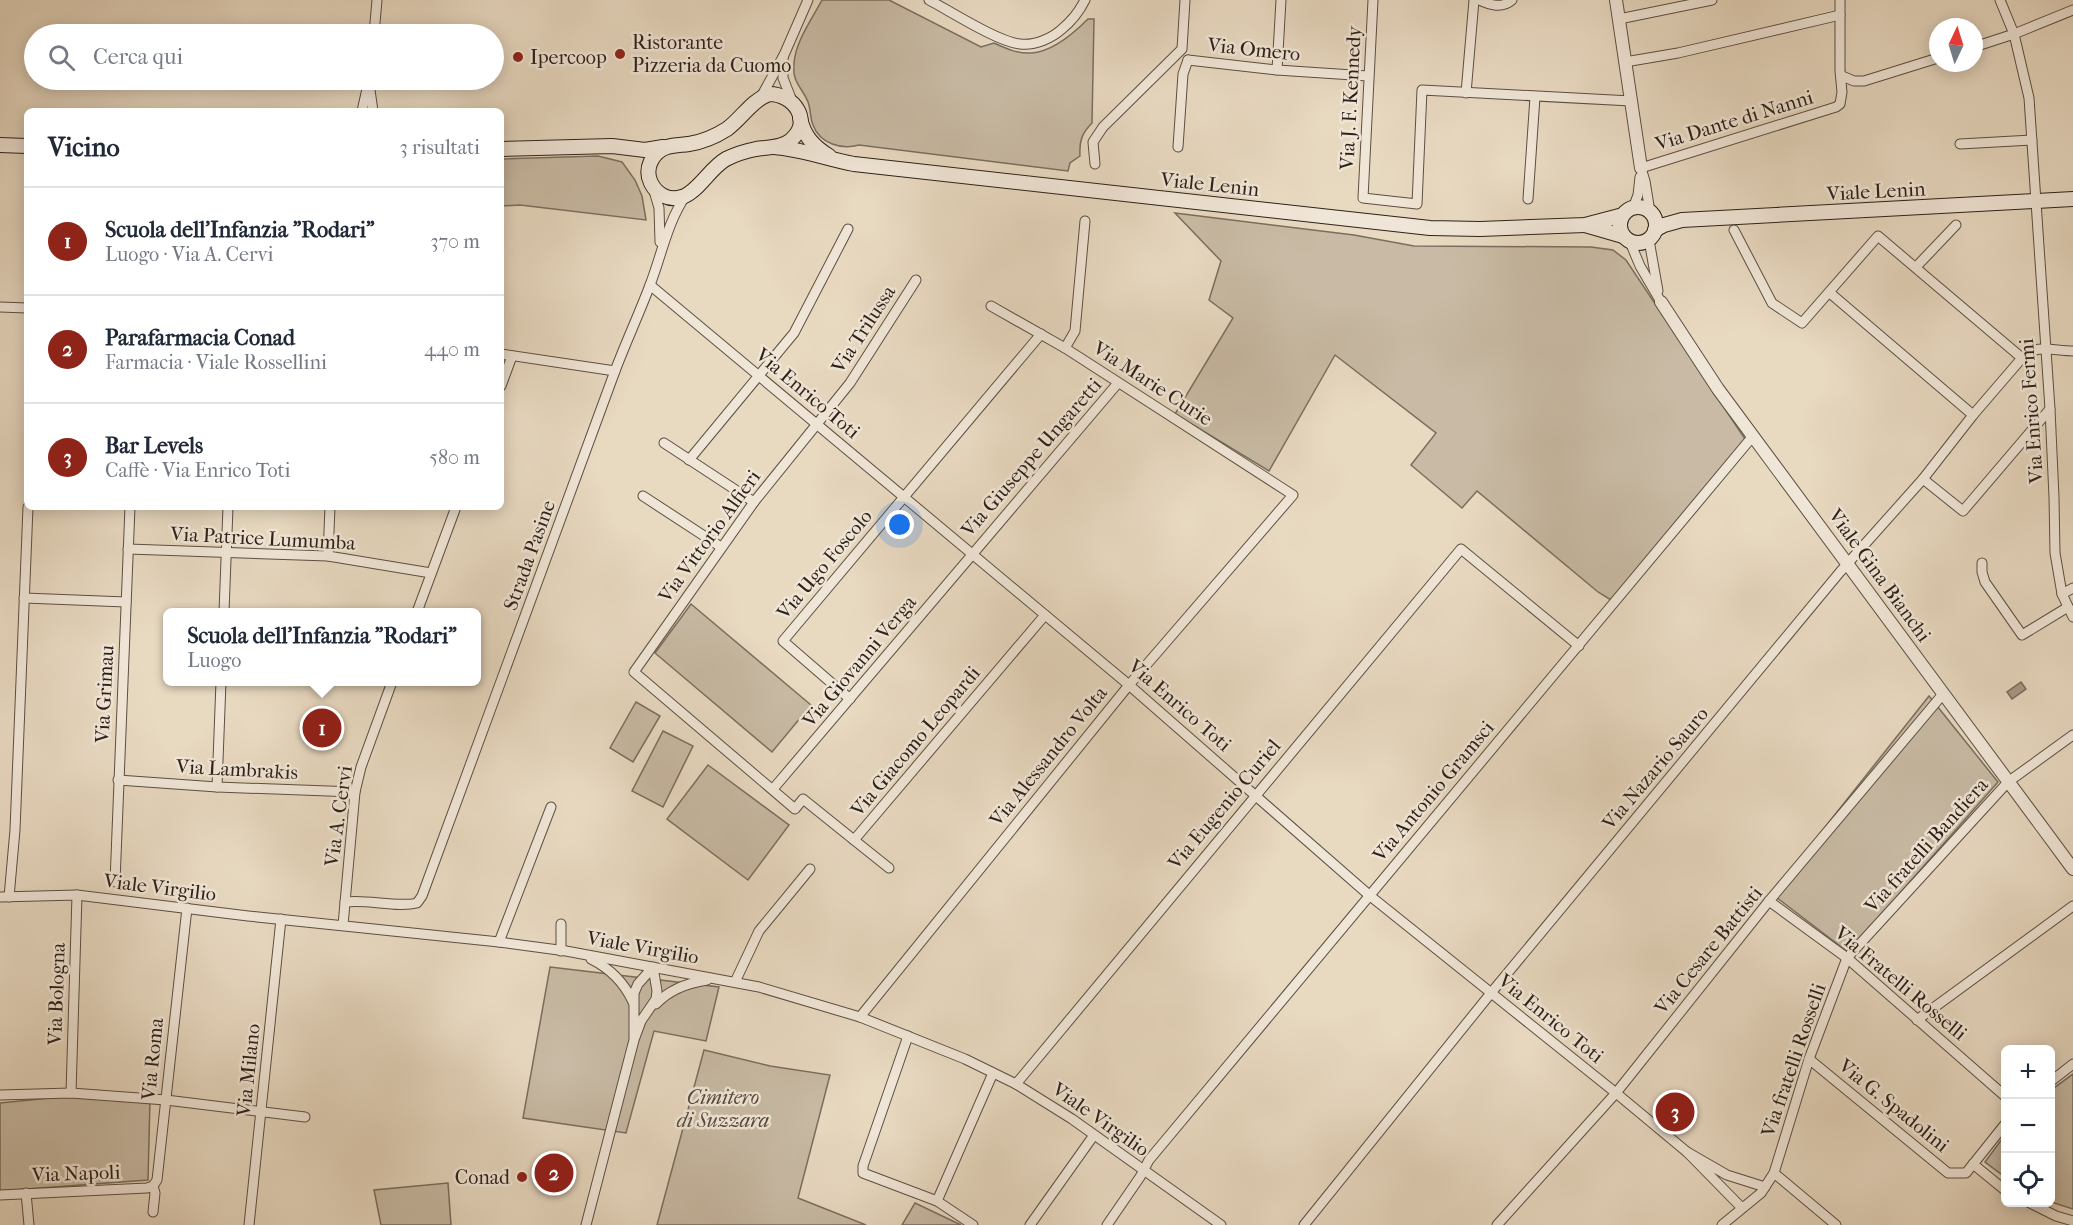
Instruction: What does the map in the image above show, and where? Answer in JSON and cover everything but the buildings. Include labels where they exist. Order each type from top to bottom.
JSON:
[{"type":"main road","points":[[504,149],[612,146],[645,150],[701,141],[726,129],[760,97],[777,94],[793,102],[804,131],[811,142],[833,159]]},
{"type":"main road","points":[[579,148],[624,154],[642,166],[659,193],[675,198],[692,192],[716,166],[725,160],[747,151],[774,147],[790,141],[799,126],[800,117]]},
{"type":"main road","points":[[0,146],[24,146]]},
{"type":"main road","points":[[651,183],[650,162],[655,154],[670,146]]},
{"type":"main road","name":"Viale Lenin","points":[[774,147],[796,149],[854,164],[1430,228],[1480,229],[1585,225],[1639,207],[1652,224],[1664,225],[1682,220],[2073,199]]},
{"type":"main road","points":[[1627,239],[1620,225],[1628,212]]},
{"type":"main road","name":"Viale Lenin","points":[[1585,225],[1640,243],[1652,224]]},
{"type":"street","points":[[375,24],[377,0]]},
{"type":"street","points":[[760,97],[784,55],[808,0]]},
{"type":"street","points":[[929,0],[1007,41],[1022,45],[1040,42],[1057,33],[1075,18],[1084,0]]},
{"type":"street","points":[[1185,0],[1182,49],[1188,60]]},
{"type":"street","points":[[1277,70],[1281,0]]},
{"type":"street","name":"Via J. F. Kennedy","points":[[1373,0],[1363,198],[1417,204],[1422,90],[1467,93]]},
{"type":"street","points":[[1474,0],[1467,93],[1631,101]]},
{"type":"street","points":[[1479,0],[1498,6],[1505,5],[1512,0]]},
{"type":"street","points":[[1616,0],[1641,168],[1652,224],[1653,270],[1661,302]]},
{"type":"street","points":[[1619,20],[1712,0]]},
{"type":"street","name":"Via Dante di Nanni","points":[[1641,168],[1836,107],[1842,100],[1840,0]]},
{"type":"street","name":"Via Enrico Fermi","points":[[2000,0],[2014,34],[2028,88],[2050,409],[2055,553],[2062,594],[2073,617]]},
{"type":"street","points":[[1983,44],[2073,10]]},
{"type":"street","points":[[1625,62],[1840,15]]},
{"type":"street","points":[[1095,164],[1093,142],[1103,127],[1182,49]]},
{"type":"street","points":[[784,55],[783,78],[793,102]]},
{"type":"street","name":"Via Omero","points":[[1178,147],[1183,74],[1188,60],[1277,70],[1368,76]]},
{"type":"street","points":[[1842,100],[1862,82],[1929,61]]},
{"type":"street","points":[[1842,76],[1862,82]]},
{"type":"street","points":[[363,108],[367,90]]},
{"type":"street","points":[[370,90],[373,108]]},
{"type":"street","points":[[1528,199],[1535,97]]},
{"type":"street","points":[[1960,144],[2032,140]]},
{"type":"street","points":[[1628,212],[1638,195],[1641,168]]},
{"type":"street","points":[[651,183],[659,208],[660,250]]},
{"type":"street","points":[[660,250],[674,213],[686,195]]},
{"type":"street","points":[[1065,348],[1075,331],[1085,222]]},
{"type":"street","points":[[1916,267],[1956,225]]},
{"type":"street","points":[[689,460],[794,333],[848,229]]},
{"type":"street","points":[[1734,230],[1772,303],[1802,323],[1878,236],[2022,358]]},
{"type":"street","points":[[1627,239],[1661,302]]},
{"type":"street","name":"Strada Pasine","points":[[345,902],[374,901],[407,905],[417,903],[422,896],[615,371],[650,285],[660,250]]},
{"type":"street","name":"Via Trilussa","points":[[816,424],[850,383],[916,280]]},
{"type":"street","name":"Via Enrico Toti","points":[[650,285],[1129,685],[1369,895],[1687,1152],[1742,1208]]},
{"type":"street","points":[[1830,293],[1973,416]]},
{"type":"street","name":"Viale Gina Bianchi","points":[[1661,302],[1718,389],[2073,869]]},
{"type":"street","name":"Via Marie Curie","points":[[991,306],[1065,348],[1293,495]]},
{"type":"street","points":[[0,307],[24,308]]},
{"type":"street","points":[[904,496],[1041,333]]},
{"type":"street","points":[[2045,349],[2073,351]]},
{"type":"street","name":"Via Nazario Sauro","points":[[1304,1225],[1491,993],[1848,563],[1923,479],[2028,351],[2045,349]]},
{"type":"street","points":[[504,355],[615,371]]},
{"type":"street","points":[[504,378],[512,356]]},
{"type":"street","name":"Via Giuseppe Ungaretti","points":[[971,555],[1118,383]]},
{"type":"street","points":[[1923,479],[1964,512],[2050,409]]},
{"type":"street","name":"Via Vittorio Alfieri","points":[[773,789],[634,672],[754,502],[816,424]]},
{"type":"street","name":"Via Antonio Gramsci","points":[[1107,1225],[1149,1160],[1753,436]]},
{"type":"street","points":[[664,443],[754,502]]},
{"type":"street","name":"Via Alessandro Volta","points":[[860,1017],[1129,685],[1293,495]]},
{"type":"street","points":[[643,496],[721,547]]},
{"type":"street","name":"Via Ugo Foscolo","points":[[850,699],[783,641],[904,496]]},
{"type":"street","points":[[4,897],[15,830],[28,510]]},
{"type":"street","name":"Via Grimau","points":[[115,882],[130,510]]},
{"type":"street","points":[[224,608],[228,510]]},
{"type":"street","points":[[328,556],[330,510]]},
{"type":"street","points":[[418,608],[455,510]]},
{"type":"street","name":"Via Patrice Lumumba","points":[[128,549],[328,556],[431,573]]},
{"type":"street","name":"Via Eugenio Curiel","points":[[1016,1084],[1461,549],[1579,646]]},
{"type":"street","name":"Via Giovanni Verga","points":[[773,789],[971,555]]},
{"type":"street","points":[[1982,563],[1985,582],[2022,635],[2068,608]]},
{"type":"street","points":[[2062,594],[2073,588]]},
{"type":"street","points":[[24,598],[126,602]]},
{"type":"street","name":"Via Giacomo Leopardi","points":[[773,789],[795,808],[803,799],[854,840],[1045,615]]},
{"type":"street","points":[[217,787],[221,686]]},
{"type":"street","name":"Via A. Cervi","points":[[343,925],[355,792],[361,767],[390,686]]},
{"type":"street","name":"Via Cesare Battisti","points":[[1497,1225],[1616,1093],[1769,902],[1943,694]]},
{"type":"street","name":"Via fratelli Bandiera","points":[[1847,958],[2008,782],[2073,735]]},
{"type":"street","name":"Via Lambrakis","points":[[118,780],[217,787],[355,792]]},
{"type":"street","points":[[499,942],[551,807]]},
{"type":"street","points":[[854,840],[889,868]]},
{"type":"street","points":[[735,982],[759,931],[810,870]]},
{"type":"street","name":"Viale Virgilio","points":[[4,897],[77,895],[499,942],[581,954],[759,987],[860,1017],[993,1072],[1016,1084],[1094,1135],[1221,1225]]},
{"type":"street","name":"Via Bologna","points":[[71,1093],[77,895]]},
{"type":"street","name":"Via Fratelli Rosselli","points":[[1769,902],[1847,958],[2001,1093]]},
{"type":"street","points":[[1917,1020],[2073,906]]},
{"type":"street","name":"Via Roma","points":[[153,1212],[155,1193],[153,1186],[157,1180],[187,908]]},
{"type":"street","name":"Via Milano","points":[[249,1225],[281,919]]},
{"type":"street","points":[[561,924],[561,951]]},
{"type":"street","points":[[581,954],[606,967],[620,980],[634,1003]]},
{"type":"street","name":"Via fratelli Rosselli","points":[[1722,1225],[1765,1187],[1774,1173],[1809,1059],[1847,958]]},
{"type":"street","points":[[634,1040],[634,993],[638,984],[653,967]]},
{"type":"street","points":[[650,1010],[656,999],[657,991],[653,967]]},
{"type":"street","points":[[586,1225],[634,1040],[641,1022],[663,996],[687,983],[714,978]]},
{"type":"street","points":[[908,1036],[863,1166],[863,1173],[938,1201],[973,1225]]},
{"type":"street","name":"Via G. Spadolini","points":[[1809,1059],[1948,1173],[1966,1173],[1973,1164]]},
{"type":"street","points":[[2055,1078],[2073,1064]]},
{"type":"street","points":[[938,1201],[993,1072]]},
{"type":"street","points":[[0,1095],[71,1093],[166,1100],[305,1117]]},
{"type":"street","points":[[2001,1129],[1973,1164],[2001,1187]]},
{"type":"street","points":[[1030,1225],[1094,1135]]},
{"type":"street","name":"Via Enrico Toti","points":[[1687,1152],[1727,1175],[1765,1187]]},
{"type":"street","points":[[1774,1173],[1833,1224]]},
{"type":"street","name":"Via Napoli","points":[[0,1195],[153,1186]]},
{"type":"street","points":[[26,1193],[28,1225]]},
{"type":"street","points":[[2037,1207],[2073,1221]]},
{"type":"green space","points":[[822,0],[889,0],[981,47],[994,43],[1021,53],[1039,52],[1046,49],[1069,36],[1088,19],[1094,19],[1092,123],[1082,138],[1080,156],[1070,163],[1068,171],[859,145],[846,147],[826,141],[816,132],[808,102],[796,80],[794,70],[797,47]]},
{"type":"green space","points":[[598,156],[622,162],[635,180],[642,196],[646,220],[520,205],[504,206],[504,159]]},
{"type":"green space","points":[[1175,213],[1354,235],[1414,246],[1591,247],[1613,250],[1626,260],[1745,439],[1611,600],[1598,592],[1477,491],[1462,508],[1411,465],[1436,433],[1335,355],[1269,471],[1175,414],[1233,318],[1209,300],[1221,261]]},
{"type":"green space","points":[[691,604],[811,705],[772,752],[655,653]]},
{"type":"green space","points":[[1929,696],[1998,782],[1848,952],[1772,894]]},
{"type":"green space","points":[[636,702],[660,716],[633,762],[610,748]]},
{"type":"green space","points":[[663,731],[693,746],[663,807],[632,791]]},
{"type":"green space","points":[[708,765],[789,825],[748,880],[667,819]]},
{"type":"green space","points":[[550,967],[719,987],[706,1041],[654,1031],[626,1133],[523,1118]]},
{"type":"green space","name":"Cimitero di Suzzara","points":[[704,1050],[770,1066],[830,1075],[798,1198],[866,1225],[657,1225]]},
{"type":"green space","points":[[2073,1074],[2073,1209],[2055,1203],[2055,1087]]},
{"type":"green space","points":[[70,1096],[150,1099],[148,1180],[0,1191],[0,1103]]},
{"type":"green space","points":[[2001,1140],[2001,1174],[1985,1162]]},
{"type":"green space","points":[[448,1183],[451,1225],[381,1225],[374,1190]]},
{"type":"green space","points":[[915,1203],[961,1225],[902,1225]]},
{"type":"shaded area","points":[[2021,682],[2026,689],[2012,699],[2007,692]]},
{"type":"place","name":"Ristorante Pizzeria da Cuomo","points":[[620,54]]},
{"type":"place","name":"Ipercoop","points":[[518,57]]},
{"type":"place","name":"Scuola dell'Infanzia \"Rodari\"","points":[[322,728]]},
{"type":"place","name":"Bar Levels","points":[[1675,1112]]},
{"type":"place","name":"Parafarmacia Conad","points":[[554,1173]]},
{"type":"place","name":"Conad","points":[[522,1177]]}]
